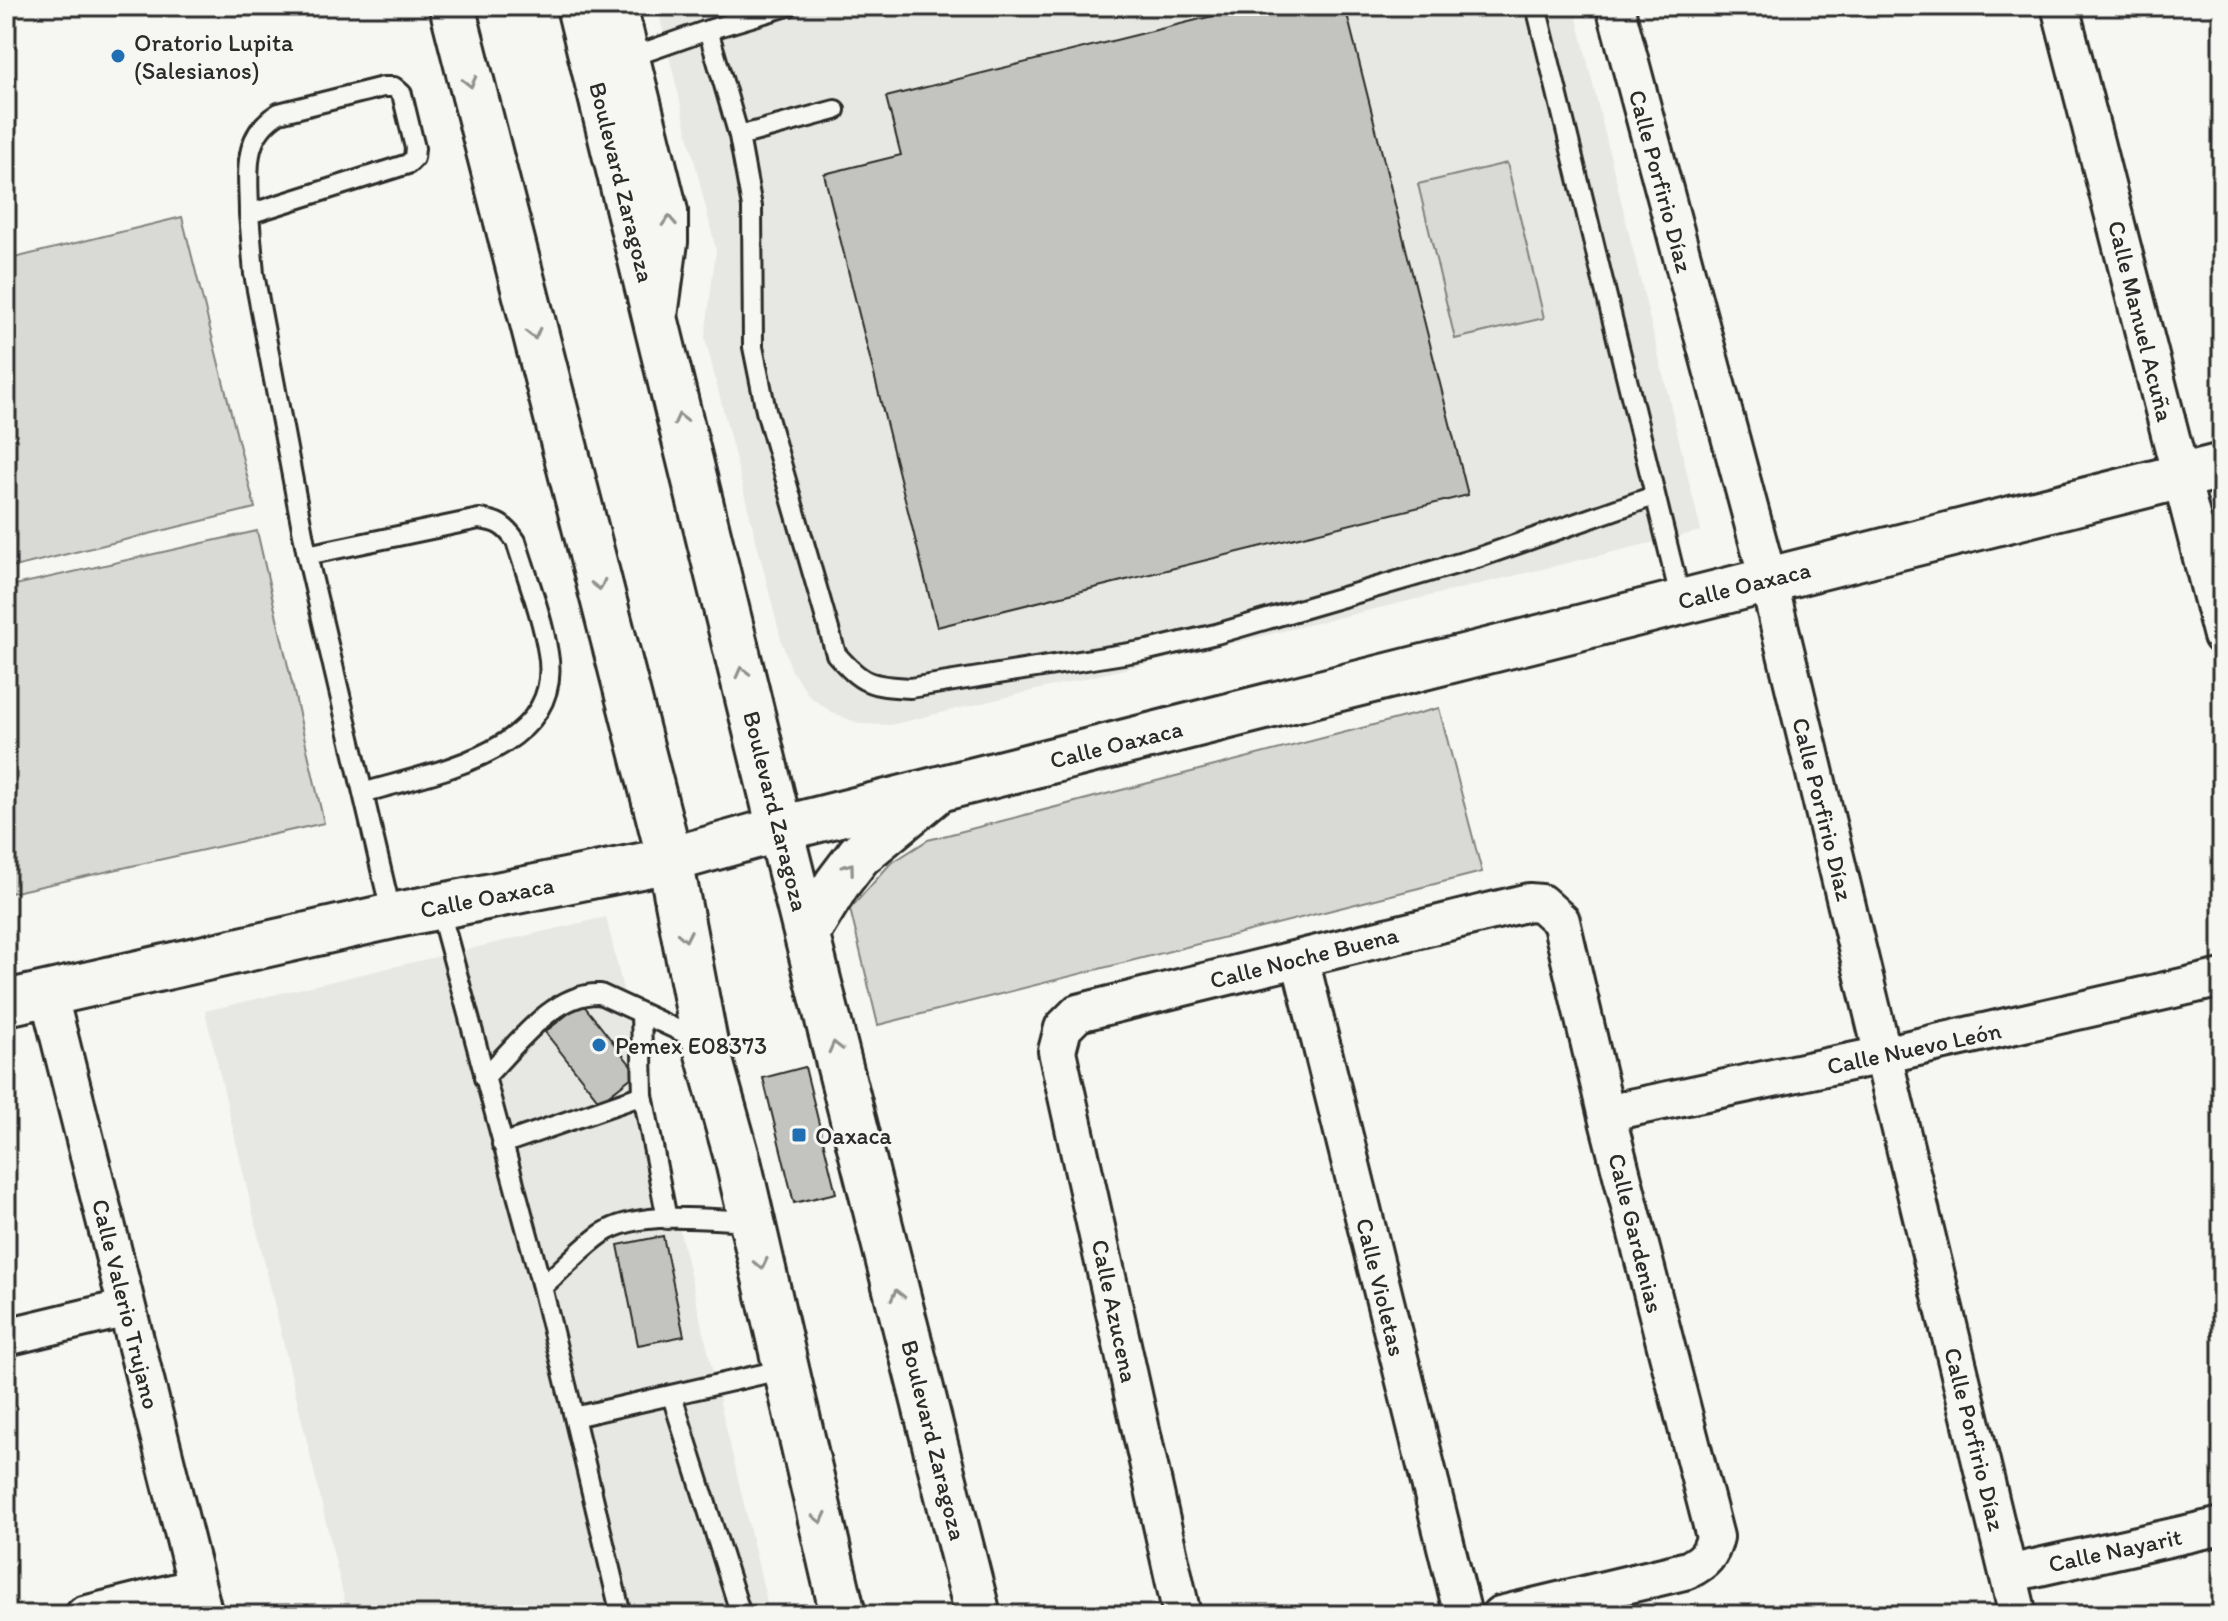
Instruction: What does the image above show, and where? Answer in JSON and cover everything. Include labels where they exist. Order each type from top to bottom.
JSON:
[{"type":"main road","points":[[452,6],[670,860],[705,1043],[752,1221],[843,1615]]},
{"type":"main road","name":"Boulevard Zaragoza","points":[[579,6],[612,62],[658,326],[780,829],[978,1615]]},
{"type":"main road","name":"Calle Oaxaca","points":[[6,1003],[392,916],[670,860],[780,829],[2202,471]]},
{"type":"main road","points":[[807,933],[859,855],[938,790]]},
{"type":"street","points":[[612,62],[618,6]]},
{"type":"street","name":"Calle Porfirio Díaz","points":[[1615,6],[1768,579],[2018,1615]]},
{"type":"street","name":"Calle Manuel Acuña","points":[[2060,6],[2202,471],[2222,636]]},
{"type":"street","name":"Calle Noche Buena","points":[[1078,1013],[1529,902]]},
{"type":"street","name":"Calle Gardenias","points":[[1500,1615],[1688,1570],[1703,1562],[1712,1550],[1715,1537],[1606,1113],[1561,921],[1541,903],[1529,902]]},
{"type":"street","name":"Calle Violetas","points":[[1300,959],[1463,1615]]},
{"type":"street","name":"Calle Nuevo León","points":[[1606,1113],[1883,1055],[2222,978]]},
{"type":"street","name":"Calle Valerio Trujano","points":[[48,992],[200,1601]]},
{"type":"street","name":"Calle Azucena","points":[[1078,1013],[1063,1028],[1057,1051],[1182,1615]]},
{"type":"street","points":[[6,1337],[127,1308]]},
{"type":"street","name":"Calle Nayarit","points":[[2008,1574],[2222,1526]]},
{"type":"street","points":[[84,1615],[200,1601]]},
{"type":"lane","points":[[612,62],[788,6]]},
{"type":"lane","points":[[1536,6],[1681,601]]},
{"type":"lane","points":[[708,30],[739,136],[752,207],[753,347],[761,385],[836,654],[855,677],[880,687],[910,688],[1148,650],[1216,634],[1480,557],[1654,496]]},
{"type":"lane","points":[[249,214],[408,164],[414,158],[415,148],[402,94],[394,87],[383,87],[279,113],[257,131],[249,149],[249,214],[254,274],[307,555],[392,916]]},
{"type":"lane","points":[[739,136],[835,110]]},
{"type":"lane","points":[[307,555],[479,519],[497,521],[508,528],[516,541],[549,654],[550,681],[544,705],[515,737],[474,760],[363,793]]},
{"type":"lane","points":[[439,907],[542,1287],[621,1615]]},
{"type":"lane","points":[[484,1078],[545,1016],[564,1001],[585,993],[600,994],[705,1043]]},
{"type":"lane","points":[[641,1013],[643,1095],[667,1219]]},
{"type":"lane","points":[[502,1144],[643,1095]]},
{"type":"lane","points":[[542,1287],[603,1233],[628,1221],[752,1221]]},
{"type":"lane","points":[[574,1417],[785,1369]]},
{"type":"lane","points":[[672,1396],[741,1615]]},
{"type":"shaded area","points":[[657,6],[1574,6],[1701,531],[890,725],[860,724],[833,713],[809,696],[792,671],[782,643],[705,338],[716,250]]},
{"type":"shaded area","points":[[1507,163],[1544,318],[1455,339],[1418,184]]},
{"type":"shaded area","points":[[182,217],[255,508],[6,569],[6,260]]},
{"type":"shaded area","points":[[257,531],[324,823],[6,894],[6,587]]},
{"type":"shaded area","points":[[1439,708],[1482,872],[878,1025],[850,909],[890,864],[928,840]]},
{"type":"shaded area","points":[[606,917],[770,1615],[348,1615],[205,1011]]},
{"type":"building","points":[[1253,6],[1345,6],[1468,495],[937,627],[824,174],[901,155],[886,97]]},
{"type":"building","points":[[582,1003],[637,1073],[600,1102],[545,1032]]},
{"type":"building","name":"Oaxaca","points":[[805,1067],[836,1193],[794,1203],[763,1078]]},
{"type":"building","points":[[663,1236],[684,1336],[638,1345],[618,1245]]},
{"type":"place","name":"Oratorio Lupita (Salesianos)","points":[[118,56]]},
{"type":"place","name":"Pemex E08373","points":[[599,1045]]},
{"type":"place","name":"Oaxaca","points":[[799,1135]]}]
